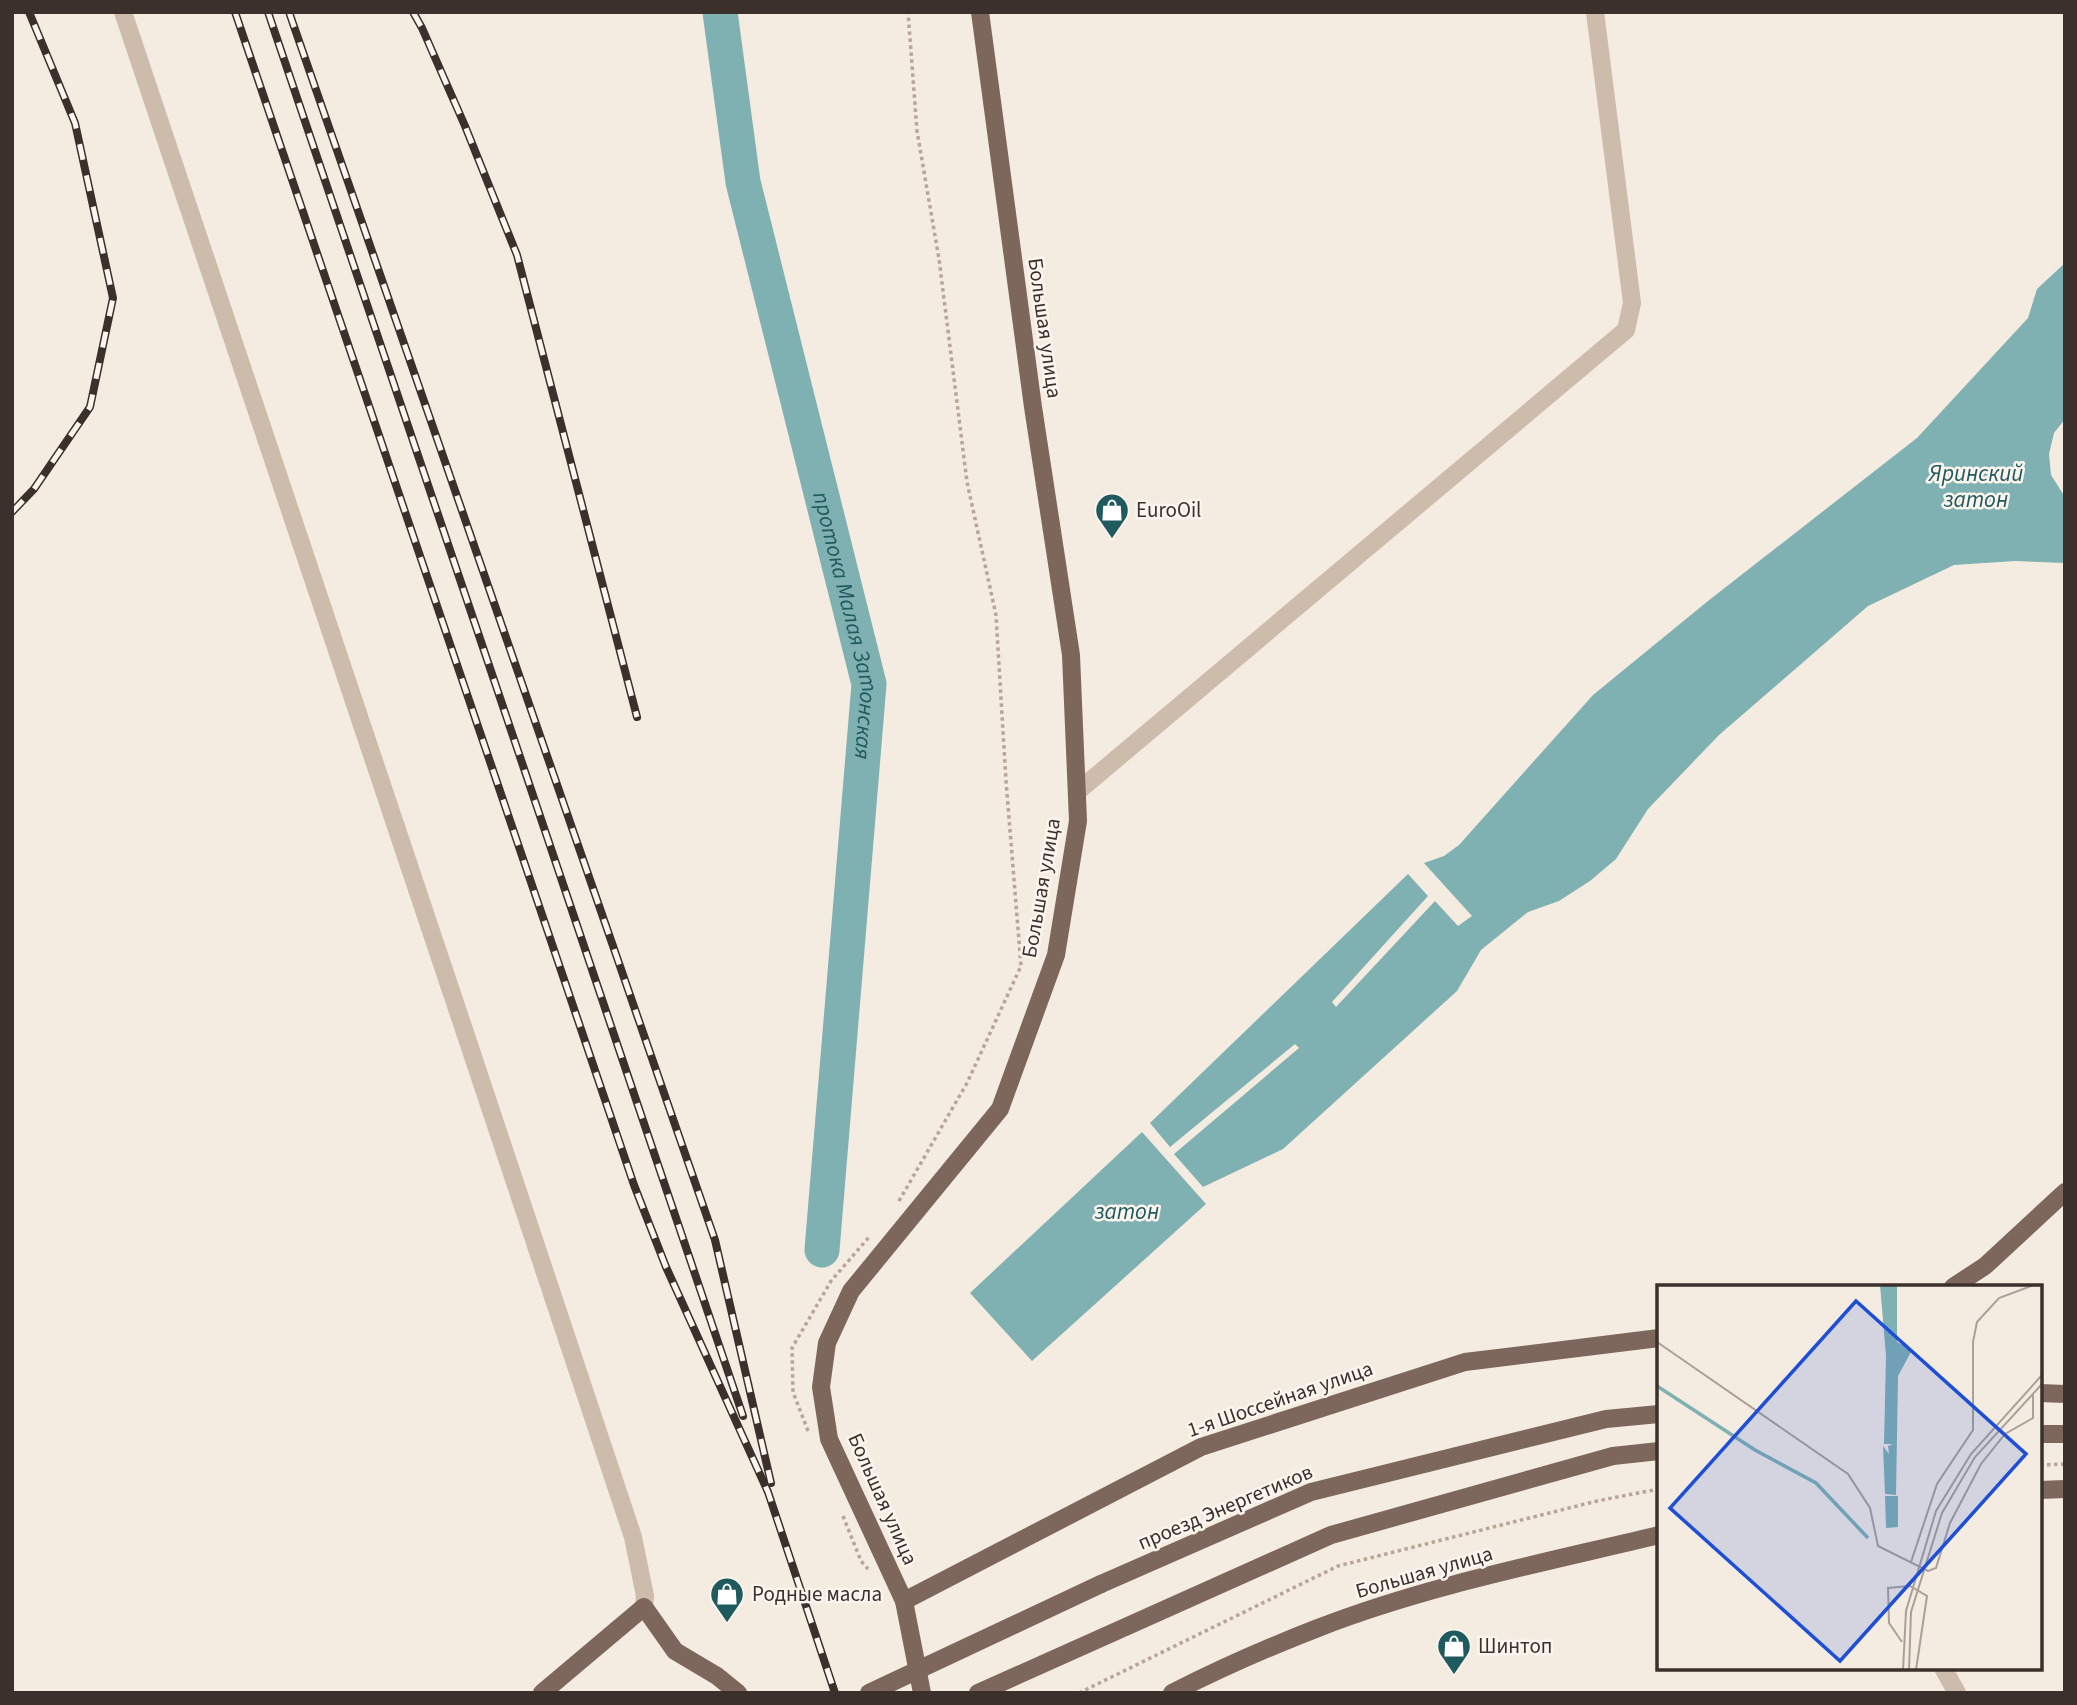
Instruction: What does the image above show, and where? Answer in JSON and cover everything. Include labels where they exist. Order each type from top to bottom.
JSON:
[{"type":"main road","name":"Большая улица","points":[[922,1693],[904,1601],[829,1439],[821,1387],[827,1343],[851,1292],[1000,1109],[1056,955],[1078,821],[1071,655],[1033,407],[980,12]]},
{"type":"main road","points":[[1956,1285],[1985,1266],[2065,1192]]},
{"type":"main road","name":"1-я Шоссейная улица","points":[[904,1601],[1201,1447],[1465,1362],[1657,1338]]},
{"type":"main road","points":[[2042,1394],[2065,1394]]},
{"type":"main road","name":"проезд Энергетиков","points":[[869,1693],[1101,1584],[1311,1492],[1606,1419],[1657,1414]]},
{"type":"main road","points":[[2042,1434],[2065,1434]]},
{"type":"main road","points":[[978,1693],[1331,1535],[1613,1456],[1657,1451]]},
{"type":"main road","points":[[2042,1490],[2065,1489]]},
{"type":"main road","name":"Большая улица","points":[[1180,1691],[1213,1672],[1320,1627],[1411,1598],[1657,1536]]},
{"type":"main road","points":[[542,1693],[644,1607],[676,1651],[717,1676],[738,1693]]},
{"type":"street","points":[[123,12],[629,1524],[645,1596],[644,1607]]},
{"type":"street","points":[[1077,792],[1626,330],[1632,303],[1595,12]]},
{"type":"street","points":[[1944,1670],[1957,1693]]},
{"type":"path","points":[[896,1206],[967,1083],[1021,966],[996,615],[967,482],[939,259],[917,131],[908,12]]},
{"type":"path","points":[[812,1442],[793,1392],[792,1348],[831,1280],[872,1234]]},
{"type":"path","points":[[2042,1465],[2065,1464]]},
{"type":"path","points":[[1079,1693],[1338,1566],[1597,1501],[1657,1489]]},
{"type":"path","points":[[841,1513],[861,1561],[868,1569]]},
{"type":"water","name":"Яринский затон","points":[[2065,263],[2065,419],[2054,433],[2049,454],[2051,475],[2065,497],[2065,563],[2015,561],[1954,565],[1868,606],[1719,735],[1648,809],[1616,859],[1590,881],[1559,901],[1528,912],[1481,950],[1457,991],[1283,1149],[1203,1187],[1174,1154],[1299,1048],[1295,1044],[1170,1147],[1150,1123],[1408,874],[1428,896],[1332,1002],[1336,1007],[1435,901],[1458,926],[1472,916],[1424,863],[1444,856],[1459,845],[1593,695],[1708,601],[1917,438],[2028,318],[2037,289]]},
{"type":"water","name":"затон","points":[[1142,1132],[1206,1204],[1032,1361],[970,1293]]},
{"type":"waterway","name":"протока Малая Затонская","points":[[720,12],[743,182],[869,684],[822,1250]]},
{"type":"railway","points":[[12,512],[34,489],[90,407],[113,298],[75,123],[29,12]]},
{"type":"railway","points":[[235,12],[634,1185],[666,1267],[768,1492],[835,1693]]},
{"type":"railway","points":[[268,12],[743,1416]]},
{"type":"railway","points":[[289,12],[715,1240],[771,1483]]},
{"type":"railway","points":[[413,12],[465,126],[517,255],[637,717]]},
{"type":"place","name":"EuroOil","points":[[1112,540]]},
{"type":"place","name":"Родные масла","points":[[727,1624]]},
{"type":"place","name":"Шинтоп","points":[[1454,1676]]}]
